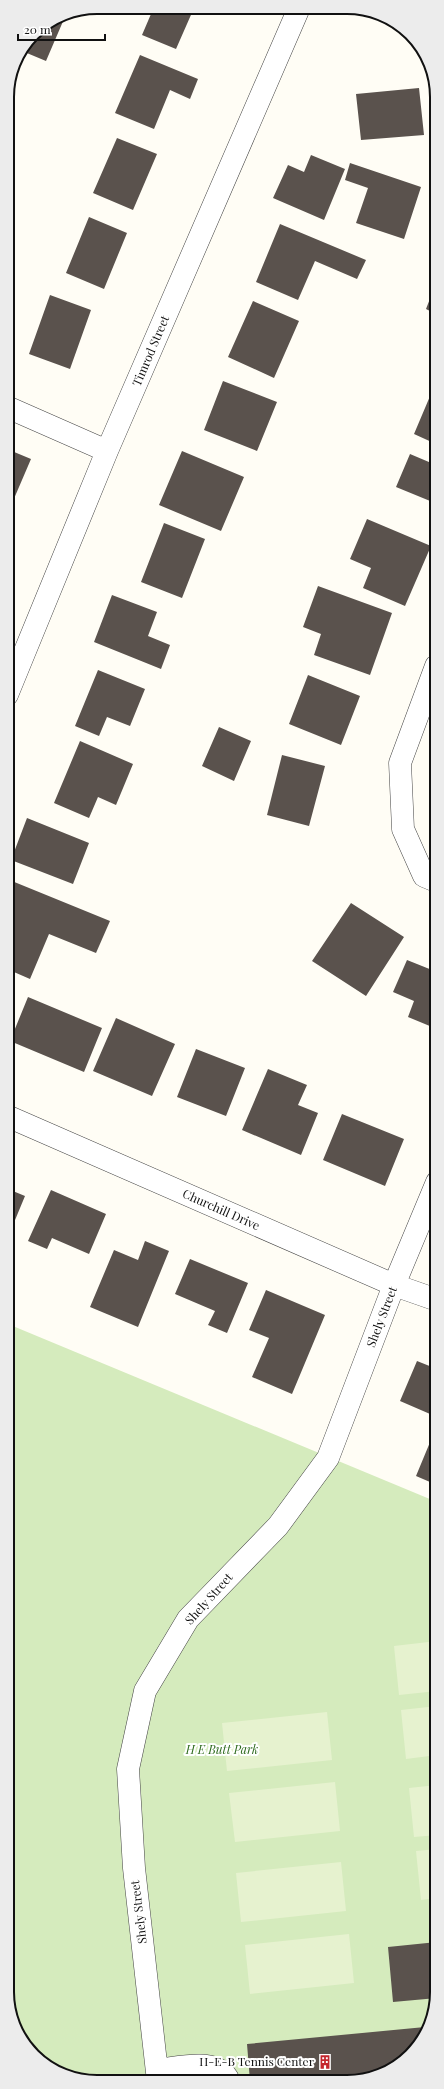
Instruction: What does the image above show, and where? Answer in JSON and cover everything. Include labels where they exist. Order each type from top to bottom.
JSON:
[{"type":"street","name":"Timrod Street","points":[[14,678],[107,451],[296,14]]},
{"type":"street","points":[[14,409],[107,451]]},
{"type":"street","points":[[430,682],[400,763],[403,829],[424,876],[430,878]]},
{"type":"street","name":"Churchill Drive","points":[[14,1119],[394,1285],[430,1298]]},
{"type":"street","name":"Shely Street","points":[[158,2075],[134,1868],[128,1769],[145,1691],[188,1619],[278,1526],[328,1458],[394,1285],[430,1199]]},
{"type":"street","points":[[158,2075],[196,2066],[214,2066],[226,2075]]},
{"type":"green space","name":"H E Butt Park","points":[[14,1326],[430,1499],[430,1997],[424,2024],[416,2038],[397,2058],[374,2071],[347,2075],[92,2075],[65,2069],[51,2061],[35,2047],[20,2024],[14,1992]]},
{"type":"green space","points":[[430,1642],[430,1692],[399,1695],[394,1646]]},
{"type":"green space","points":[[430,1707],[430,1756],[406,1759],[401,1710]]},
{"type":"green space","points":[[327,1712],[332,1760],[227,1771],[222,1723]]},
{"type":"green space","points":[[335,1782],[340,1831],[235,1842],[229,1793]]},
{"type":"green space","points":[[430,1786],[430,1836],[414,1837],[409,1788]]},
{"type":"green space","points":[[430,1850],[430,1899],[421,1900],[416,1851]]},
{"type":"green space","points":[[341,1862],[346,1911],[241,1922],[236,1873]]},
{"type":"green space","points":[[349,1934],[354,1983],[250,1994],[245,1945]]},
{"type":"building","points":[[151,14],[191,14],[176,49],[142,35]]},
{"type":"building","points":[[63,21],[46,61],[27,53],[38,38]]},
{"type":"building","points":[[140,55],[198,79],[190,99],[170,90],[154,129],[115,113]]},
{"type":"building","points":[[419,88],[424,135],[361,140],[356,94]]},
{"type":"building","points":[[117,138],[157,154],[133,210],[93,193]]},
{"type":"building","points":[[311,155],[345,169],[324,220],[273,198],[288,165],[304,172]]},
{"type":"building","points":[[350,163],[421,187],[404,239],[356,223],[368,188],[345,180]]},
{"type":"building","points":[[89,217],[127,233],[104,289],[66,273]]},
{"type":"building","points":[[280,224],[366,260],[357,279],[315,261],[298,300],[256,282]]},
{"type":"building","points":[[50,295],[91,310],[70,369],[29,354]]},
{"type":"building","points":[[430,299],[430,311],[426,309]]},
{"type":"building","points":[[253,301],[299,321],[274,378],[228,357]]},
{"type":"building","points":[[223,381],[277,402],[257,451],[204,430]]},
{"type":"building","points":[[430,396],[430,441],[414,434]]},
{"type":"building","points":[[182,451],[244,477],[221,531],[159,505]]},
{"type":"building","points":[[14,452],[31,459],[14,499]]},
{"type":"building","points":[[410,454],[430,462],[430,501],[396,487]]},
{"type":"building","points":[[367,519],[430,546],[405,606],[363,588],[371,568],[350,559]]},
{"type":"building","points":[[164,523],[205,539],[182,598],[141,582]]},
{"type":"building","points":[[318,586],[392,613],[370,675],[314,655],[321,634],[303,627]]},
{"type":"building","points":[[112,595],[157,612],[148,636],[170,645],[161,669],[94,642]]},
{"type":"building","points":[[98,670],[145,689],[130,726],[107,717],[99,736],[75,726]]},
{"type":"building","points":[[308,675],[360,696],[341,745],[289,724]]},
{"type":"building","points":[[219,727],[251,741],[234,781],[202,766]]},
{"type":"building","points":[[80,741],[133,764],[116,805],[98,797],[89,818],[54,803]]},
{"type":"building","points":[[282,755],[325,766],[309,826],[267,815]]},
{"type":"building","points":[[27,818],[89,843],[73,884],[14,861],[14,852]]},
{"type":"building","points":[[14,882],[110,921],[96,953],[49,934],[30,979],[14,972]]},
{"type":"building","points":[[351,903],[404,937],[366,996],[312,961]]},
{"type":"building","points":[[407,960],[430,969],[430,1026],[408,1017],[414,1001],[393,992]]},
{"type":"building","points":[[28,997],[102,1028],[84,1072],[14,1043],[14,1031]]},
{"type":"building","points":[[116,1018],[175,1044],[152,1096],[93,1071]]},
{"type":"building","points":[[196,1049],[245,1068],[226,1116],[177,1097]]},
{"type":"building","points":[[268,1069],[307,1085],[298,1105],[318,1113],[301,1155],[242,1130]]},
{"type":"building","points":[[342,1114],[404,1139],[385,1186],[323,1160]]},
{"type":"building","points":[[51,1190],[106,1214],[89,1254],[52,1238],[47,1249],[28,1241]]},
{"type":"building","points":[[14,1191],[25,1196],[14,1223]]},
{"type":"building","points":[[145,1241],[169,1251],[138,1327],[90,1307],[114,1250],[138,1260]]},
{"type":"building","points":[[190,1259],[248,1283],[227,1333],[208,1325],[215,1311],[175,1294]]},
{"type":"building","points":[[266,1290],[325,1315],[292,1394],[252,1377],[269,1338],[249,1330]]},
{"type":"building","points":[[417,1361],[430,1366],[430,1414],[400,1401]]},
{"type":"building","points":[[430,1442],[430,1482],[416,1476]]},
{"type":"building","points":[[430,1943],[430,1999],[393,2002],[388,1947]]},
{"type":"building","name":"H-E-B Tennis Center","points":[[422,2027],[409,2047],[393,2061],[374,2071],[358,2074],[250,2075],[247,2044]]},
{"type":"place","name":"H-E-B Tennis Center","points":[[325,2062]]}]
